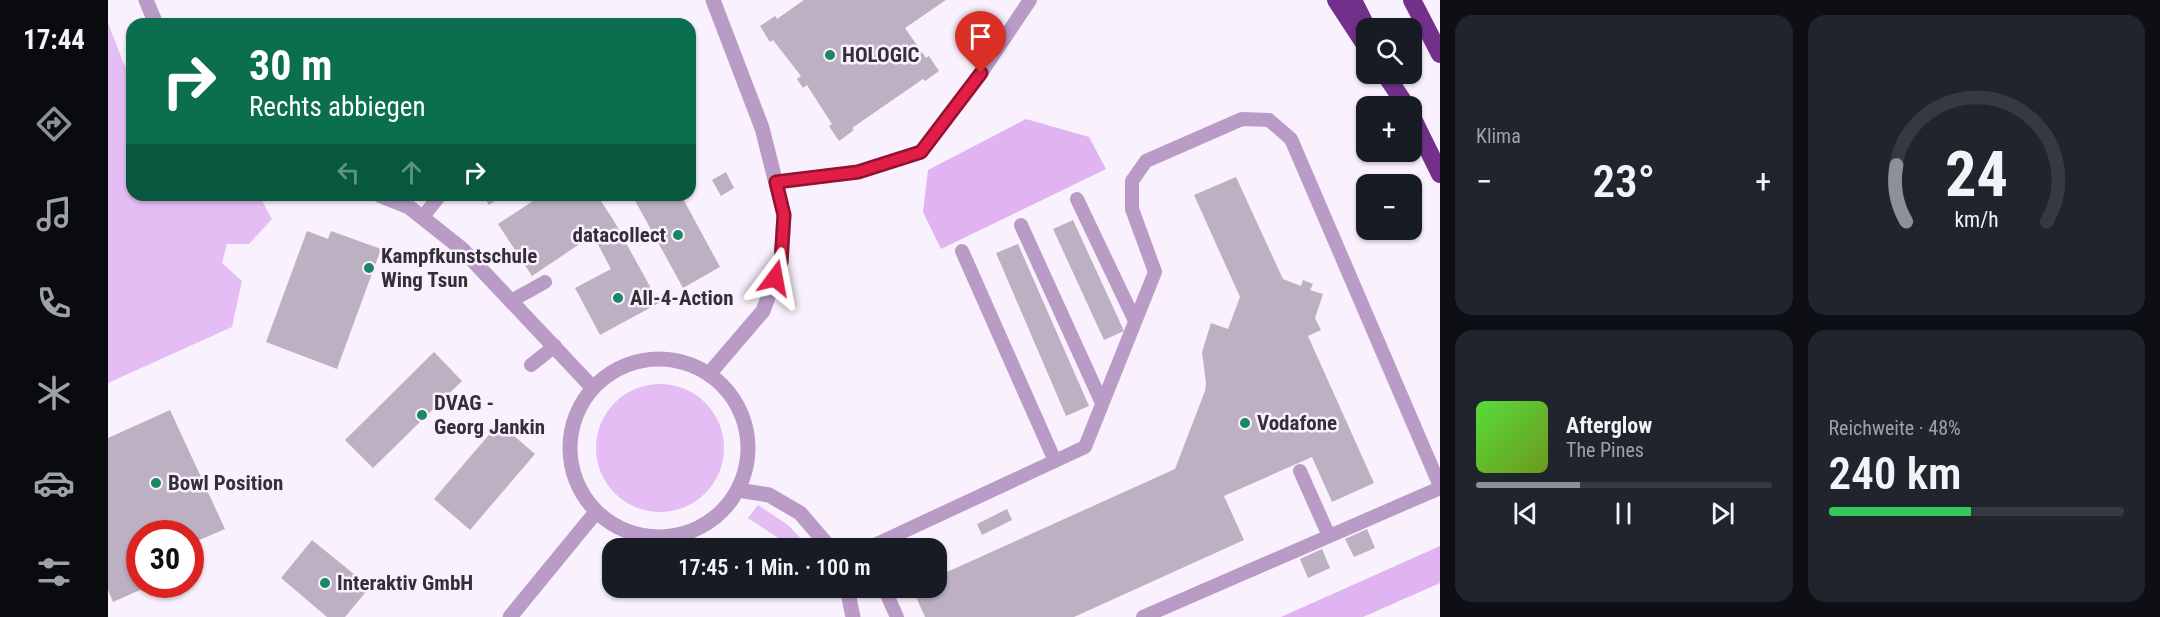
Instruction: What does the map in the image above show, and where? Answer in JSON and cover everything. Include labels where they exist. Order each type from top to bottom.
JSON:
[{"type":"highway","points":[[1336,0],[1356,31]]},
{"type":"highway","points":[[1353,0],[1362,18]]},
{"type":"highway","points":[[1412,0],[1440,54]]},
{"type":"highway","points":[[1422,137],[1440,174]]},
{"type":"street","points":[[146,0],[154,18]]},
{"type":"street","points":[[710,374],[763,311],[781,262],[784,215],[762,128],[716,1]]},
{"type":"street","points":[[394,201],[409,207],[462,249],[592,387]]},
{"type":"street","points":[[661,358],[687,362],[710,374],[729,392],[742,414],[748,440],[747,466],[738,490],[721,512],[699,529],[673,537],[645,537],[619,528],[596,512],[580,490],[571,464],[570,437],[577,410],[592,387],[612,371],[636,361],[661,358]]},
{"type":"street","points":[[738,490],[769,495],[800,513],[822,538]]},
{"type":"street","points":[[510,617],[596,512]]},
{"type":"street","points":[[849,598],[854,617]]},
{"type":"lane","points":[[776,182],[858,172],[921,152],[981,73],[1030,0]]},
{"type":"lane","points":[[890,538],[1085,447],[1155,272],[1132,209],[1132,181],[1146,161],[1242,119],[1269,120],[1291,139],[1440,487],[1143,617]]},
{"type":"lane","points":[[1077,199],[1135,321]]},
{"type":"lane","points":[[422,218],[435,201]]},
{"type":"lane","points":[[1021,225],[1102,403]]},
{"type":"lane","points":[[962,251],[1055,461]]},
{"type":"lane","points":[[511,301],[545,282]]},
{"type":"lane","points":[[531,365],[555,346]]},
{"type":"lane","points":[[1300,471],[1329,536]]},
{"type":"lane","points":[[888,598],[897,617]]},
{"type":"shaded area","points":[[108,23],[126,68],[126,201],[262,201],[272,219],[249,244],[227,244],[222,263],[242,281],[232,327],[108,383]]},
{"type":"shaded area","points":[[1026,119],[1089,137],[1106,169],[941,249],[923,212],[928,170]]},
{"type":"shaded area","points":[[660,384],[685,389],[705,403],[719,423],[724,448],[719,473],[705,493],[685,507],[660,512],[635,507],[615,493],[601,473],[596,448],[601,423],[615,403],[635,389]]},
{"type":"shaded area","points":[[758,505],[788,525],[800,538],[778,538],[748,518]]},
{"type":"shaded area","points":[[1440,546],[1440,583],[1363,617],[1281,617]]},
{"type":"building","points":[[804,0],[946,0],[905,28],[926,58],[929,56],[939,71],[925,81],[923,79],[852,128],[854,130],[839,141],[829,126],[832,124],[807,85],[803,88],[797,79],[801,76],[773,40],[770,42],[760,26],[775,16],[777,19]]},
{"type":"building","points":[[726,172],[734,188],[721,196],[712,180]]},
{"type":"building","points":[[1236,177],[1283,279],[1301,286],[1303,280],[1313,284],[1310,290],[1323,294],[1315,318],[1321,330],[1308,336],[1374,483],[1332,502],[1312,457],[1224,496],[1244,540],[1074,617],[925,617],[916,598],[947,598],[947,572],[1175,469],[1205,391],[1202,352],[1211,323],[1228,329],[1240,297],[1194,195]]},
{"type":"building","points":[[533,201],[601,201],[659,303],[600,335],[575,288],[611,269],[593,235],[532,276],[498,224]]},
{"type":"building","name":"datacollect","points":[[635,201],[684,201],[720,267],[683,288]]},
{"type":"building","points":[[1073,220],[1124,331],[1104,340],[1053,229]]},
{"type":"building","points":[[307,231],[328,239],[331,231],[381,249],[337,369],[266,342]]},
{"type":"building","points":[[1018,244],[1089,406],[1066,416],[996,253]]},
{"type":"building","points":[[434,352],[462,381],[373,468],[345,440]]},
{"type":"building","name":"Bowl Position","points":[[170,410],[225,529],[204,538],[204,520],[126,520],[126,596],[113,602],[108,590],[108,438]]},
{"type":"building","points":[[499,423],[535,454],[470,530],[434,499]]},
{"type":"building","points":[[1007,509],[1012,520],[982,535],[977,524]]},
{"type":"building","points":[[1367,529],[1375,548],[1354,557],[1345,539]]},
{"type":"building","name":"Interaktiv GmbH","points":[[312,540],[370,587],[345,617],[327,617],[281,578]]},
{"type":"building","points":[[1322,549],[1330,568],[1308,578],[1300,559]]},
{"type":"place","name":"HOLOGIC","points":[[830,55]]},
{"type":"place","name":"datacollect","points":[[678,235]]},
{"type":"place","name":"Kampfkunstschule Wing Tsun","points":[[369,268]]},
{"type":"place","name":"All-4-Action","points":[[618,298]]},
{"type":"place","name":"DVAG - Georg Jankin","points":[[422,415]]},
{"type":"place","name":"Vodafone","points":[[1245,423]]},
{"type":"place","name":"Bowl Position","points":[[156,483]]},
{"type":"place","name":"Interaktiv GmbH","points":[[325,583]]},
{"type":"route","points":[[775,278],[781,262],[784,215],[776,182],[858,172],[921,152],[981,73]]}]
